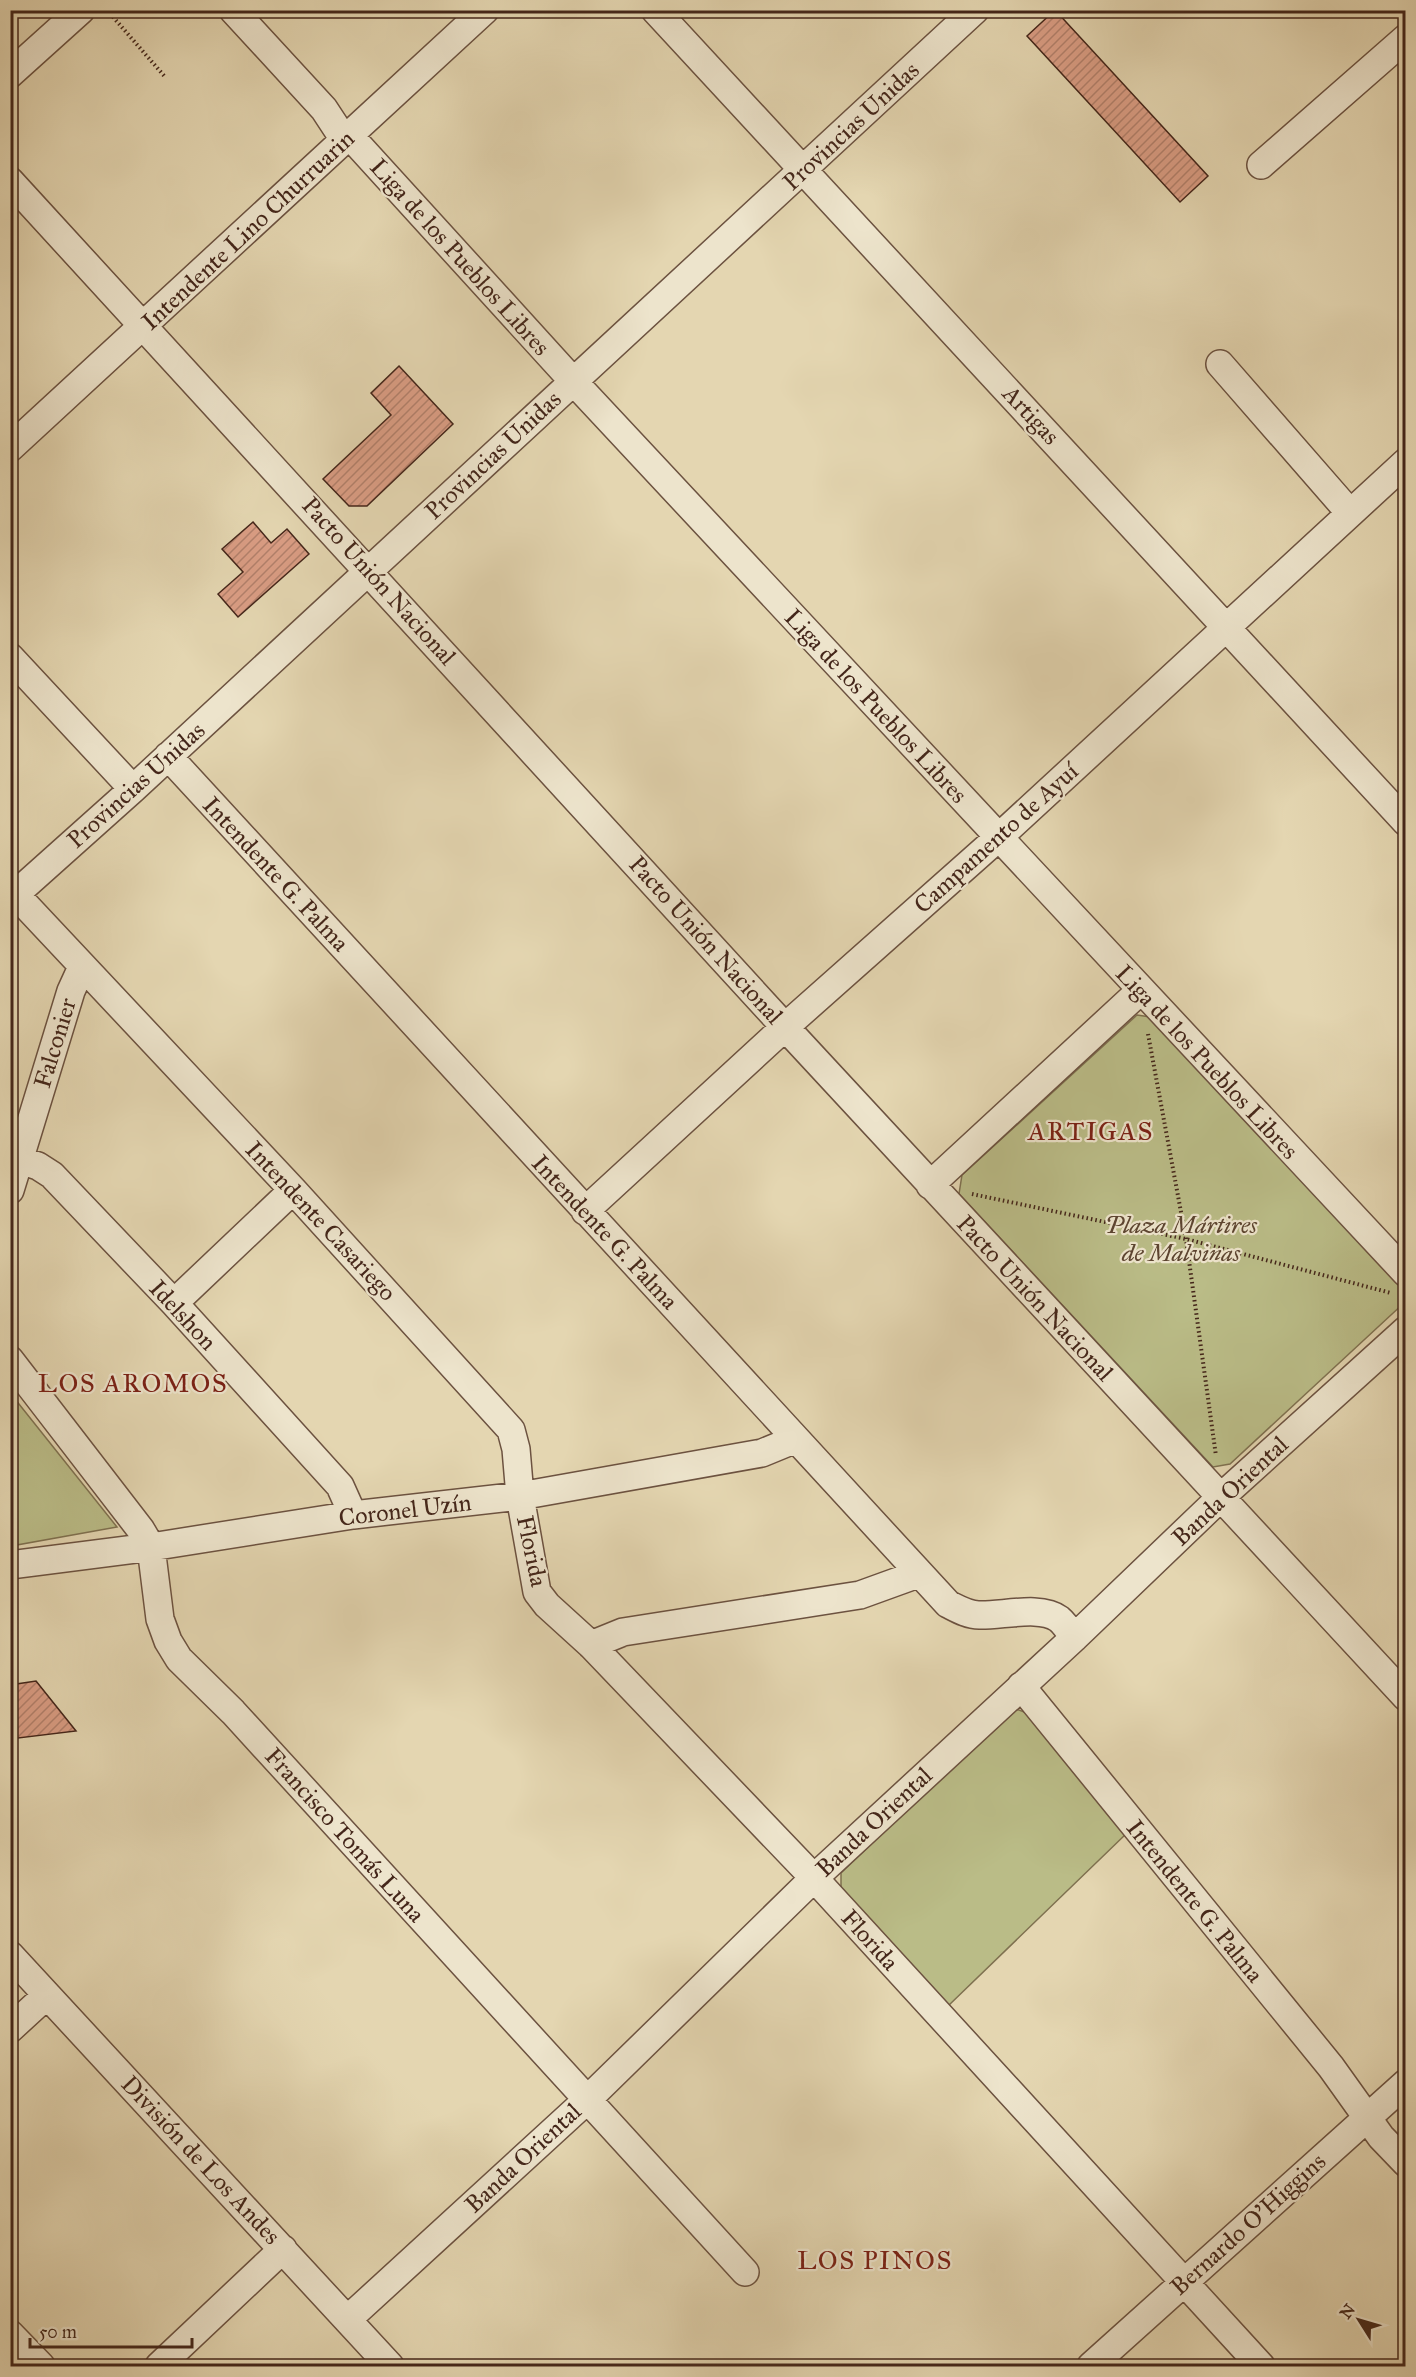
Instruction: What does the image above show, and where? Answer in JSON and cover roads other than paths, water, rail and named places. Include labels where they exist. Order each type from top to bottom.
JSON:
[{"type":"street","points":[[10,74],[81,10]]},
{"type":"street","name":"Liga de los Pueblos Libres","points":[[233,10],[348,139],[999,837],[1140,991],[1400,1283]]},
{"type":"street","name":"Intendente Lino Churruarin","points":[[10,448],[348,139],[485,10]]},
{"type":"street","name":"Artigas","points":[[656,10],[1406,822]]},
{"type":"street","name":"Provincias Unidas","points":[[13,897],[133,789],[975,10]]},
{"type":"street","points":[[1261,165],[1406,38]]},
{"type":"street","name":"Pacto Unión Nacional","points":[[10,181],[930,1185],[1406,1697]]},
{"type":"street","points":[[1220,364],[1350,513]]},
{"type":"street","name":"Campamento de Ayuí","points":[[585,1211],[785,1027],[999,837],[1406,462]]},
{"type":"street","points":[[10,657],[133,789]]},
{"type":"street","name":"Intendente G. Palma","points":[[168,756],[948,1604],[960,1611],[977,1615],[1033,1612],[1048,1614],[1059,1619],[1074,1638]]},
{"type":"street","points":[[13,897],[82,967]]},
{"type":"street","name":"Falconier","points":[[10,1190],[15,1162],[71,991],[82,967]]},
{"type":"street","name":"Intendente Casariego","points":[[82,967],[293,1190],[511,1430],[516,1449],[520,1496]]},
{"type":"street","points":[[930,1185],[1140,991]]},
{"type":"street","name":"Idelshon","points":[[15,1162],[38,1166],[52,1175],[174,1303],[340,1486],[353,1515]]},
{"type":"street","points":[[174,1303],[293,1190]]},
{"type":"street","name":"Banda Oriental","points":[[348,2319],[587,2100],[814,1878],[1074,1638],[1220,1498],[1406,1330]]},
{"type":"street","name":"Francisco Tomás Luna","points":[[10,1360],[141,1530],[151,1547],[160,1619],[168,1641],[179,1659],[233,1712],[745,2272]]},
{"type":"street","name":"Coronel Uzín","points":[[10,1565],[151,1547],[353,1515],[520,1496],[762,1453],[796,1439]]},
{"type":"street","name":"Florida","points":[[520,1496],[537,1592],[548,1605],[591,1645],[814,1878],[1261,2367]]},
{"type":"street","points":[[591,1645],[623,1632],[860,1595],[918,1574]]},
{"type":"street","name":"Intendente G. Palma","points":[[1021,1686],[1331,2067],[1381,2137],[1406,2163]]},
{"type":"street","name":"División de Los Andes","points":[[10,1954],[283,2248],[390,2367]]},
{"type":"street","points":[[10,2029],[47,1995]]},
{"type":"street","name":"Bernardo O'Higgins","points":[[1091,2367],[1406,2083]]},
{"type":"street","points":[[159,2367],[283,2248]]},
{"type":"street","points":[[10,2334],[41,2367]]},
{"type":"district","name":"ARTIGAS","points":[[1091,1131]]},
{"type":"district","name":"LOS AROMOS","points":[[133,1383]]},
{"type":"district","name":"LOS PINOS","points":[[875,2260]]},
{"type":"park label","name":"Plaza Mártires de Malvinas","points":[[1181,1239]]}]
